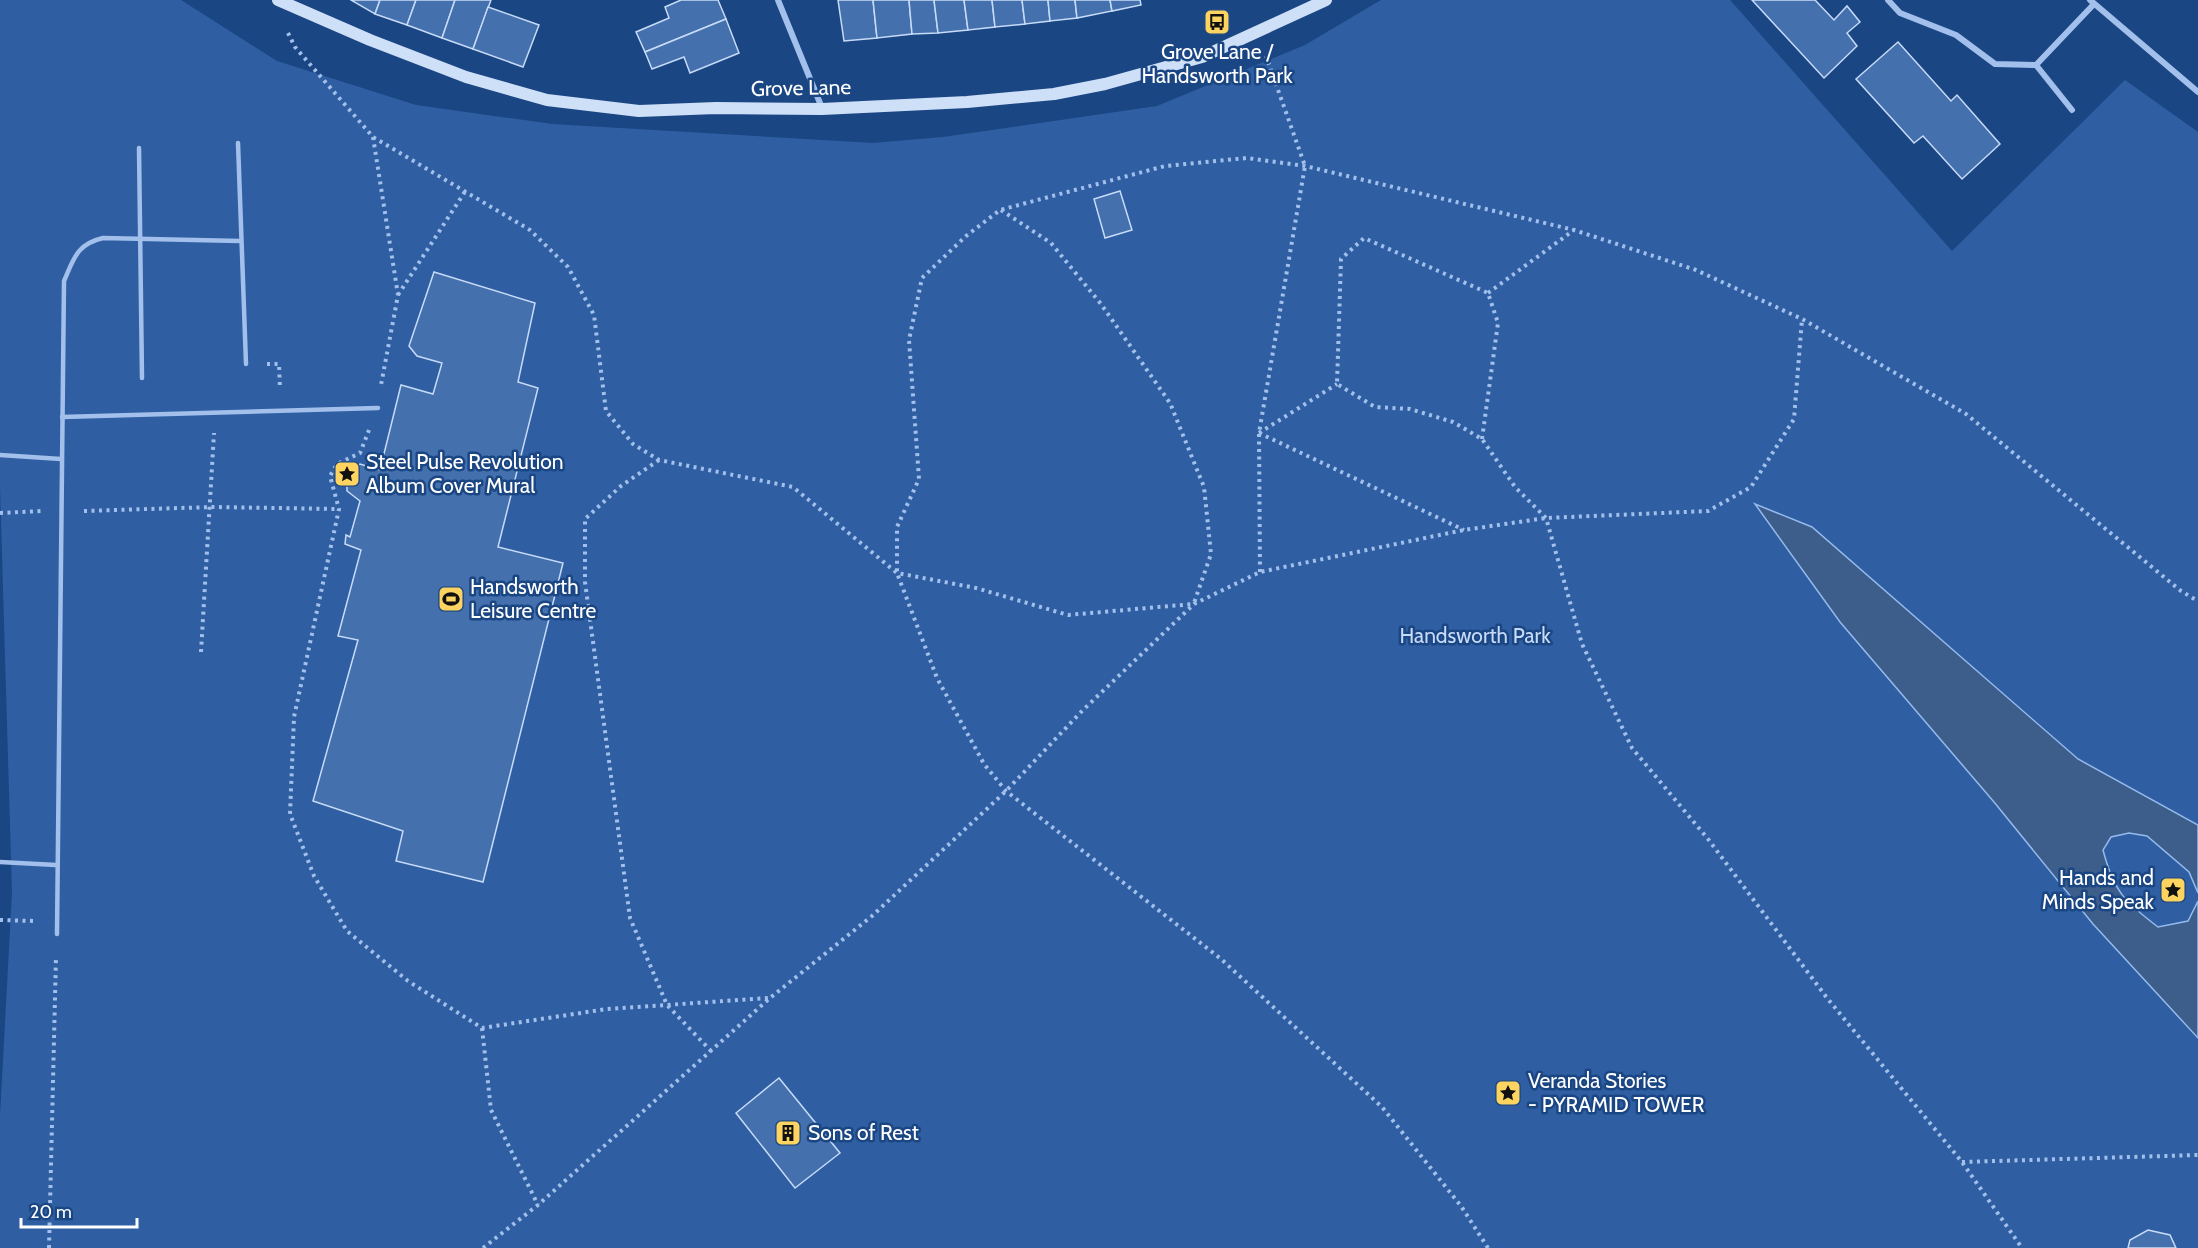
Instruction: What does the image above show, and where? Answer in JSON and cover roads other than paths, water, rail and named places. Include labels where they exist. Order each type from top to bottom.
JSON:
[{"type":"street","name":"Grove Lane","points":[[278,0],[370,40],[466,77],[547,100],[639,111],[716,108],[822,109],[968,102],[1054,94],[1105,84],[1202,57],[1262,32],[1326,0]]},
{"type":"street","points":[[778,0],[822,109]]},
{"type":"street","points":[[1888,0],[1900,13],[1956,34],[1995,64],[2036,65],[2092,2],[2198,92]]},
{"type":"street","points":[[2036,65],[2072,110]]},
{"type":"lane","points":[[238,143],[246,364]]},
{"type":"lane","points":[[140,148],[142,378]]},
{"type":"lane","points":[[57,934],[64,281],[74,257],[87,242],[103,238],[240,241]]},
{"type":"lane","points":[[63,417],[378,408]]},
{"type":"lane","points":[[0,455],[61,459]]},
{"type":"lane","points":[[0,861],[56,865]]},
{"type":"place","name":"Grove Lane / Handsworth Park","points":[[1217,22]]},
{"type":"place","name":"Steel Pulse Revolution Album Cover Mural","points":[[347,474]]},
{"type":"place","name":"Handsworth Leisure Centre","points":[[451,599]]},
{"type":"place","name":"Hands and Minds Speak","points":[[2173,890]]},
{"type":"place","name":"Veranda Stories - PYRAMID TOWER","points":[[1508,1093]]},
{"type":"place","name":"Sons of Rest","points":[[788,1133]]},
{"type":"park label","name":"Handsworth Park","points":[[1475,636]]}]
